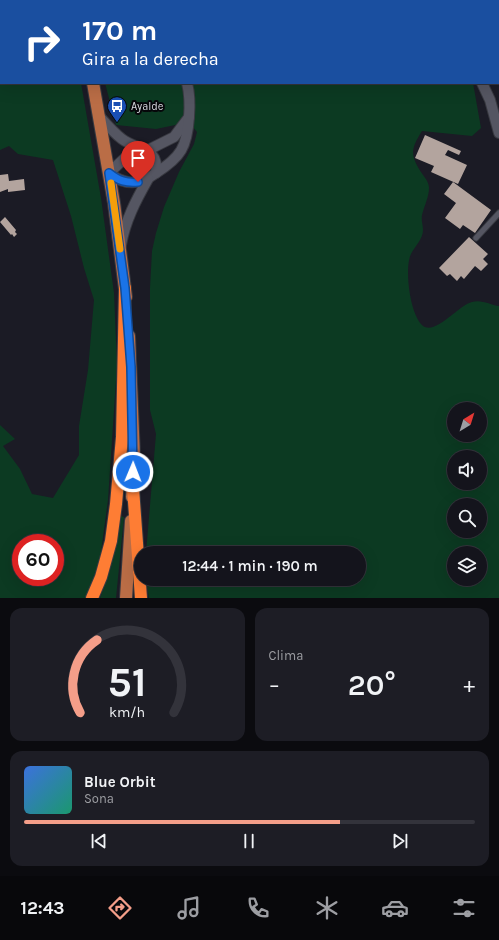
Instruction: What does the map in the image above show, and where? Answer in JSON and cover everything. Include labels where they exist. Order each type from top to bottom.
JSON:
[{"type":"highway","points":[[92,598],[101,578],[111,541],[116,504],[122,437],[125,288]]},
{"type":"highway","points":[[133,488],[141,598]]},
{"type":"main road","points":[[93,84],[109,173],[125,288],[131,374],[134,456],[131,532],[126,598]]},
{"type":"street","points":[[187,84],[190,105],[189,129],[186,142],[171,164],[152,176],[128,183],[117,179],[109,173],[126,157],[174,137],[189,117]]},
{"type":"street","points":[[482,84],[490,100],[499,133]]},
{"type":"street","points":[[100,117],[123,140],[154,156],[157,166],[137,200],[128,219],[123,233],[120,251]]},
{"type":"lane","points":[[476,238],[499,213]]},
{"type":"green space","points":[[0,84],[81,84],[101,198],[114,293],[117,365],[108,500],[99,567],[85,598],[0,598],[0,425],[15,439],[3,446],[20,469],[32,494],[53,498],[79,455],[79,426],[88,370],[94,300],[71,216],[53,160],[18,154],[9,146],[0,150]]},
{"type":"green space","points":[[105,84],[473,84],[481,128],[472,136],[422,131],[415,143],[413,153],[414,158],[427,181],[429,191],[422,215],[423,233],[411,254],[408,280],[412,303],[418,321],[423,326],[428,328],[441,323],[467,304],[475,301],[499,306],[499,598],[149,598],[147,586],[366,586],[366,546],[147,546],[156,434],[150,410],[150,288],[152,251],[164,207],[179,172],[194,144],[197,132],[192,126],[180,124],[156,129],[116,125]]},
{"type":"green space","points":[[121,516],[124,517],[116,598],[100,598],[110,570]]},
{"type":"building","points":[[425,135],[461,151],[459,155],[448,150],[445,155],[467,165],[458,184],[431,172],[434,166],[415,158]]},
{"type":"building","points":[[8,174],[9,181],[24,179],[25,190],[8,192],[8,189],[0,192],[0,175]]},
{"type":"building","points":[[453,182],[491,210],[475,233],[463,225],[460,229],[445,218],[456,203],[444,194]]},
{"type":"building","points":[[5,217],[16,230],[15,232],[17,234],[14,237],[0,222]]},
{"type":"building","points":[[469,237],[488,254],[483,259],[488,264],[481,271],[475,266],[464,279],[461,276],[457,281],[450,274],[447,276],[439,268]]},
{"type":"slow traffic","points":[[111,183],[120,249]]},
{"type":"place","name":"Ayalde","points":[[117,123]]},
{"type":"route","points":[[133,472],[134,456],[131,367],[125,288],[109,173],[117,179],[128,183],[138,182]]}]
